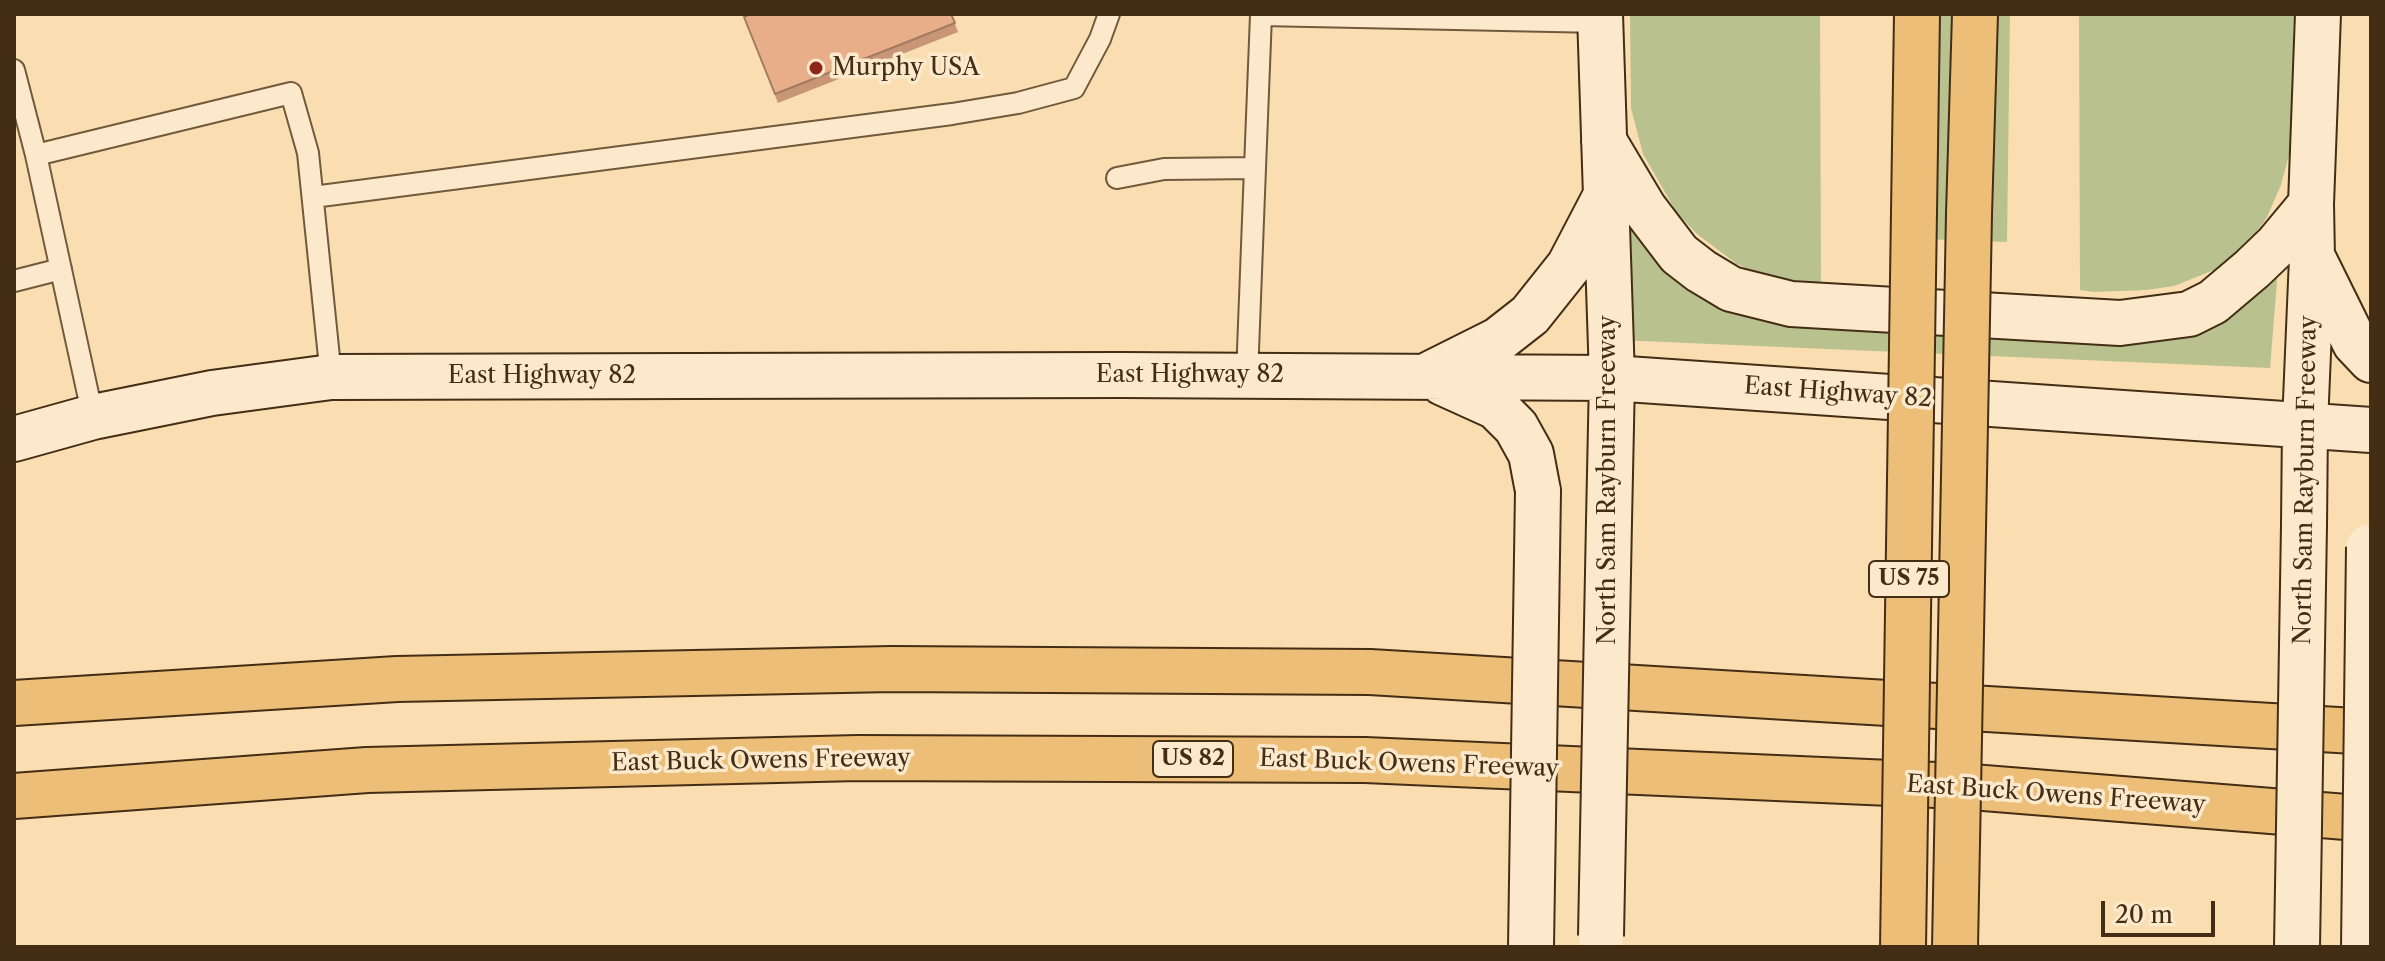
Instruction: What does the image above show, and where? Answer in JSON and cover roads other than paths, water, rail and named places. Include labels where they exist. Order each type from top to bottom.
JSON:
[{"type":"highway","name":"US 75","points":[[1903,947],[1917,14]]},
{"type":"highway","name":"US 75","points":[[1955,947],[1975,14]]},
{"type":"highway","points":[[14,703],[397,679],[892,669],[1355,672],[2371,732]]},
{"type":"highway","name":"East Buck Owens Freeway","points":[[14,796],[367,770],[858,758],[1365,760],[1959,786],[2371,819]]},
{"type":"main road","name":"North Sam Rayburn Freeway","points":[[2297,947],[2305,424],[2318,14]]},
{"type":"main road","name":"North Sam Rayburn Freeway","points":[[1600,18],[1612,378],[1601,942]]},
{"type":"main road","points":[[1604,141],[1644,208],[1679,254],[1731,289],[1791,304],[2120,323],[2175,317],[2213,302],[2233,286],[2276,246],[2311,204]]},
{"type":"main road","points":[[1426,377],[1498,340],[1530,315],[1569,266],[1606,195]]},
{"type":"main road","points":[[2312,258],[2355,343],[2371,360]]},
{"type":"main road","name":"East Highway 82","points":[[14,439],[93,417],[212,393],[331,377],[1612,378],[2371,430]]},
{"type":"main road","points":[[1426,377],[1496,407],[1516,427],[1531,454],[1538,491],[1531,947]]},
{"type":"main road","points":[[2364,947],[2370,542]]},
{"type":"lane","points":[[313,197],[937,117],[1018,103],[1074,88],[1100,39],[1109,14]]},
{"type":"lane","points":[[1247,376],[1261,15],[1600,18]]},
{"type":"lane","points":[[14,70],[36,155],[93,417]]},
{"type":"lane","points":[[36,155],[291,93],[308,153],[331,377]]},
{"type":"lane","points":[[1117,178],[1164,169],[1255,168]]},
{"type":"lane","points":[[14,281],[61,269]]},
{"type":"place","name":"Murphy USA","points":[[816,68]]}]
